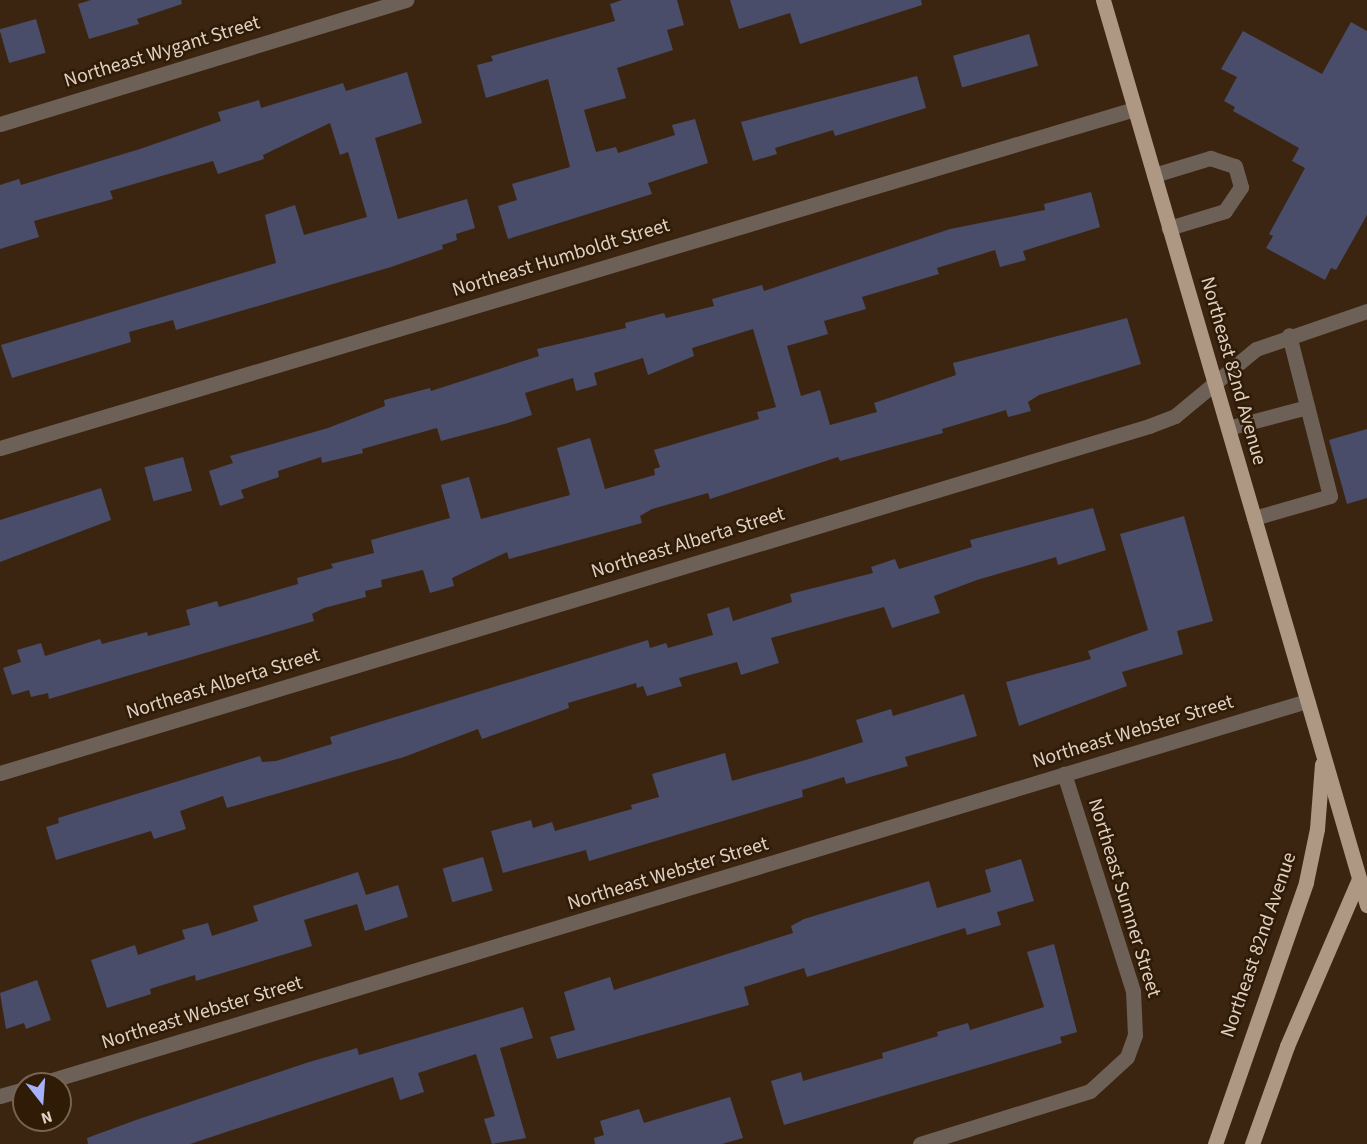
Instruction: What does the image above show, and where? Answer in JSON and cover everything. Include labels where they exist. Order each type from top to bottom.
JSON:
[{"type":"main road","name":"Northeast 82nd Avenue","points":[[1103,0],[1367,906]]},
{"type":"main road","name":"Northeast 82nd Avenue","points":[[1215,1144],[1306,882],[1317,829],[1322,755]]},
{"type":"main road","points":[[1252,1144],[1287,1046],[1359,879]]},
{"type":"street","name":"Northeast Wygant Street","points":[[0,124],[406,0]]},
{"type":"street","name":"Northeast Humboldt Street","points":[[0,448],[1134,109]]},
{"type":"street","points":[[1154,175],[1210,158],[1235,166],[1241,187],[1225,211],[1169,228]]},
{"type":"street","name":"Northeast Alberta Street","points":[[0,773],[1149,426],[1175,416],[1256,349],[1288,335],[1367,311]]},
{"type":"street","points":[[1254,518],[1330,496],[1288,335]]},
{"type":"street","points":[[1228,428],[1307,407]]},
{"type":"street","name":"Northeast Webster Street","points":[[72,1074],[1307,701]]},
{"type":"street","name":"Northeast Sumner Street","points":[[920,1144],[1090,1091],[1114,1074],[1127,1057],[1135,1035],[1133,991],[1064,774]]},
{"type":"building","points":[[91,0],[181,0],[182,4],[137,19],[139,24],[89,39],[78,4]]},
{"type":"building","points":[[622,0],[677,0],[684,25],[667,30],[673,50],[617,68],[626,98],[584,110],[596,152],[616,147],[618,153],[675,135],[672,125],[695,119],[708,163],[648,183],[652,194],[508,239],[498,206],[517,200],[512,184],[570,167],[548,79],[486,98],[477,65],[493,61],[491,56],[615,21],[610,4]]},
{"type":"building","points":[[730,0],[921,0],[922,5],[800,44],[790,13],[739,29]]},
{"type":"building","points":[[36,19],[46,53],[9,63],[0,29]]},
{"type":"building","points":[[1351,22],[1367,31],[1367,215],[1336,270],[1331,268],[1325,280],[1266,248],[1273,236],[1269,234],[1305,168],[1292,161],[1299,148],[1233,111],[1235,107],[1224,101],[1237,77],[1221,69],[1243,31],[1322,74]]},
{"type":"building","points":[[1029,34],[1038,66],[962,87],[953,56]]},
{"type":"building","points":[[407,72],[422,123],[375,138],[398,219],[467,199],[475,228],[456,234],[457,240],[442,245],[443,249],[391,267],[176,330],[173,320],[129,332],[131,342],[12,378],[1,345],[276,263],[265,215],[295,205],[304,235],[367,217],[348,152],[340,155],[330,123],[263,155],[264,159],[218,174],[213,161],[110,191],[113,199],[34,221],[39,237],[0,249],[0,185],[19,179],[21,185],[140,149],[221,121],[218,112],[259,100],[261,108],[343,83],[346,91]]},
{"type":"building","points":[[917,76],[926,108],[835,136],[833,130],[775,148],[777,154],[753,161],[741,122]]},
{"type":"building","points":[[1091,192],[1100,227],[1023,251],[1026,260],[1000,267],[995,250],[937,268],[939,274],[862,297],[866,309],[824,321],[828,334],[787,346],[801,396],[820,390],[830,425],[877,412],[874,403],[956,375],[953,363],[1127,318],[1141,364],[1039,395],[1028,402],[1031,411],[1008,417],[1006,410],[942,429],[943,433],[840,461],[838,457],[710,499],[708,493],[652,509],[640,516],[642,523],[509,559],[507,552],[452,578],[454,586],[430,593],[423,570],[381,580],[382,587],[365,591],[366,597],[324,608],[312,614],[314,621],[49,699],[48,693],[31,697],[29,690],[12,695],[3,668],[21,662],[17,650],[41,643],[45,656],[100,639],[102,644],[147,632],[148,636],[190,625],[186,610],[217,601],[219,607],[298,584],[297,578],[333,568],[331,564],[374,553],[371,540],[450,518],[441,485],[469,477],[481,519],[570,495],[557,448],[590,438],[605,489],[655,475],[654,469],[660,467],[654,450],[759,419],[757,412],[776,407],[753,329],[692,348],[694,356],[648,375],[643,358],[594,373],[597,385],[576,391],[573,378],[525,393],[532,415],[508,423],[441,441],[437,428],[362,449],[363,453],[322,463],[321,457],[278,471],[279,477],[241,490],[244,498],[220,506],[209,471],[233,463],[230,456],[328,428],[385,406],[384,400],[430,388],[431,391],[539,356],[537,349],[626,328],[625,323],[664,313],[666,318],[714,306],[712,299],[762,285],[764,291],[950,229],[1045,210],[1044,204]]},
{"type":"building","points":[[1367,429],[1367,498],[1347,504],[1329,440]]},
{"type":"building","points":[[183,457],[192,491],[153,501],[144,467]]},
{"type":"building","points":[[101,488],[111,520],[0,562],[0,520]]},
{"type":"building","points":[[1093,508],[1106,550],[1058,565],[1056,557],[977,580],[934,596],[940,613],[892,628],[884,607],[771,638],[779,663],[741,675],[737,662],[679,678],[682,686],[647,696],[643,686],[637,688],[636,683],[568,703],[569,708],[482,739],[478,729],[404,757],[227,808],[223,796],[180,811],[186,829],[154,839],[151,831],[56,860],[46,827],[59,823],[58,818],[260,756],[262,762],[276,761],[332,744],[330,737],[648,640],[650,648],[666,643],[668,648],[713,635],[707,614],[729,607],[733,621],[792,602],[790,594],[873,573],[871,567],[895,559],[899,569],[972,547],[970,540]]},
{"type":"building","points":[[1184,516],[1213,621],[1177,631],[1183,654],[1122,672],[1127,686],[1019,726],[1006,682],[1091,659],[1088,651],[1148,630],[1120,534]]},
{"type":"building","points":[[964,694],[977,736],[905,757],[908,766],[846,784],[844,777],[802,790],[803,797],[589,861],[586,850],[503,873],[491,831],[531,820],[533,828],[552,822],[555,831],[632,809],[631,805],[659,797],[652,774],[725,753],[732,781],[809,759],[863,742],[856,720],[891,709],[893,716]]},
{"type":"building","points":[[483,857],[493,891],[452,902],[443,869]]},
{"type":"building","points":[[1021,859],[1034,901],[997,912],[1001,925],[967,935],[965,928],[807,977],[804,968],[744,987],[749,1005],[557,1059],[550,1037],[575,1030],[564,992],[610,977],[614,990],[793,933],[791,926],[804,919],[929,881],[937,908],[991,892],[985,870]]},
{"type":"building","points":[[358,872],[366,895],[398,885],[408,917],[365,931],[357,904],[304,920],[312,946],[196,981],[195,975],[150,989],[151,994],[107,1008],[91,960],[135,945],[138,955],[185,939],[182,930],[208,923],[212,936],[258,921],[253,906]]},
{"type":"building","points":[[1054,944],[1077,1032],[1060,1037],[1062,1043],[784,1125],[771,1081],[801,1072],[803,1081],[883,1058],[882,1053],[938,1036],[937,1032],[968,1023],[970,1030],[1044,1007],[1027,952]]},
{"type":"building","points":[[37,980],[51,1020],[26,1029],[24,1023],[6,1029],[0,993]]},
{"type":"building","points":[[523,1007],[533,1038],[500,1048],[526,1138],[492,1144],[484,1119],[495,1116],[476,1054],[418,1073],[424,1092],[400,1100],[393,1077],[190,1144],[88,1144],[87,1138],[306,1063],[357,1048],[359,1055]]},
{"type":"building","points":[[730,1097],[743,1138],[722,1144],[595,1144],[594,1138],[604,1135],[600,1121],[639,1109],[644,1123]]}]
